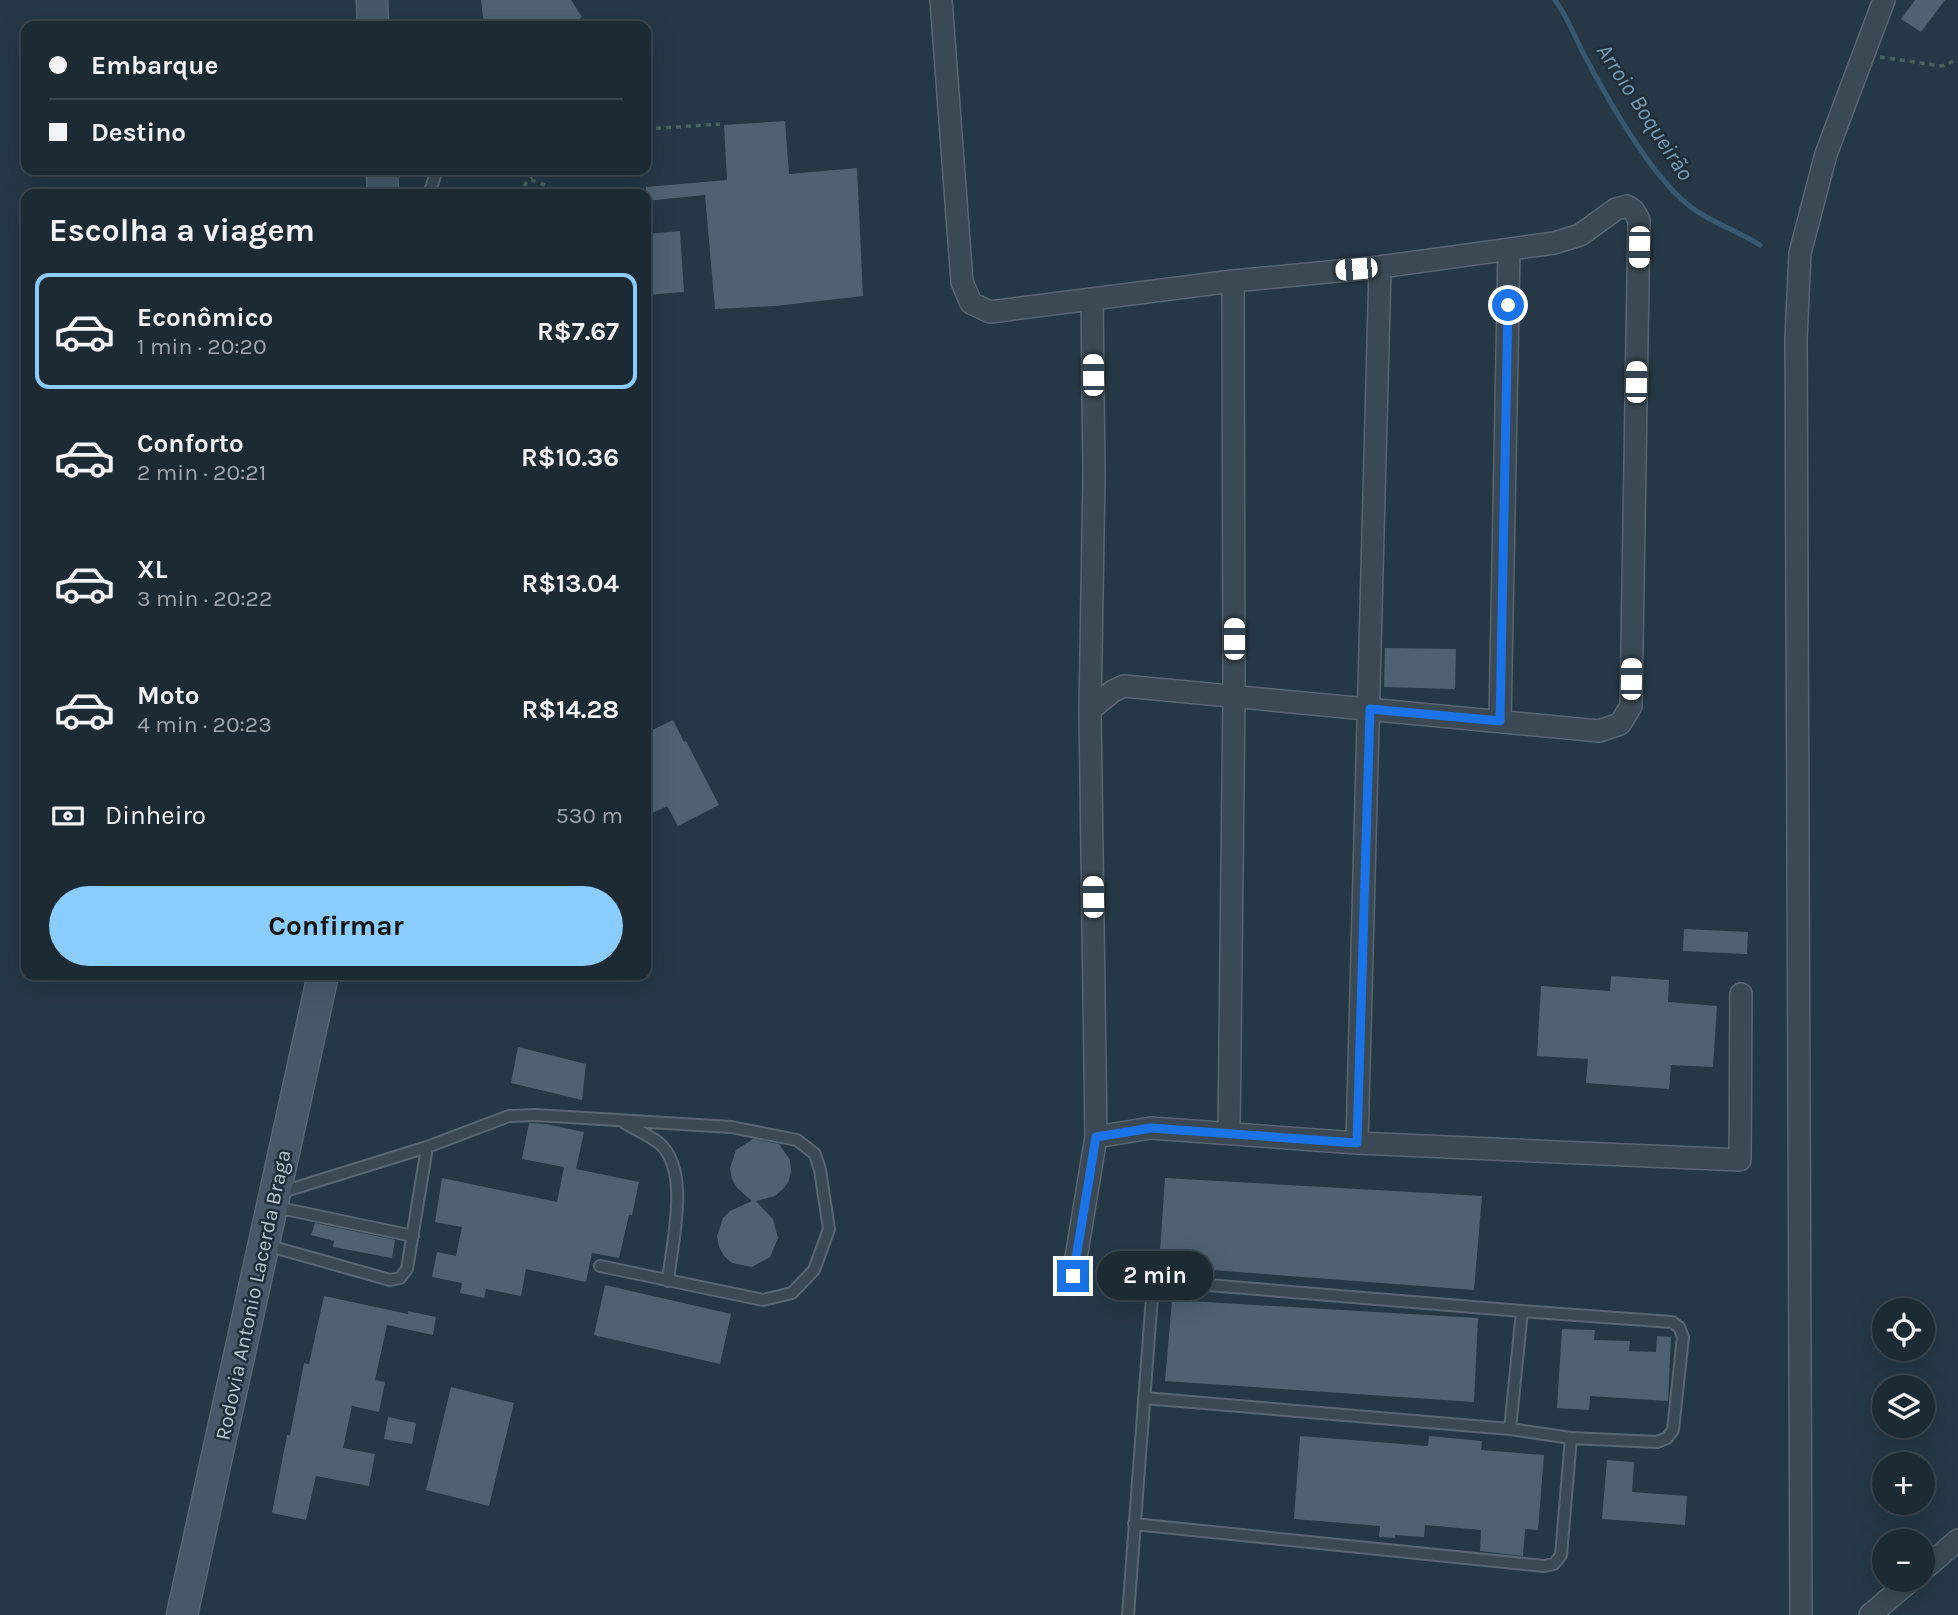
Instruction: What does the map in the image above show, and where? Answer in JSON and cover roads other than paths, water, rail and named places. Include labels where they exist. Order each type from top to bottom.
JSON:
[{"type":"main road","points":[[372,0],[373,21]]},
{"type":"main road","name":"Rodovia Antonio Lacerda Braga","points":[[181,1615],[322,980]]},
{"type":"street","points":[[942,0],[962,282],[971,303],[990,312],[1233,281],[1380,267],[1554,243],[1580,235],[1616,209],[1628,206],[1639,220],[1631,706],[1620,724],[1599,731],[1234,694],[1124,686],[1113,691],[1090,710]]},
{"type":"street","points":[[1801,1615],[1796,367],[1800,253],[1826,154],[1884,0]]},
{"type":"street","points":[[1500,721],[1509,250]]},
{"type":"street","points":[[1357,1143],[1380,267]]},
{"type":"street","points":[[1229,1133],[1234,694],[1233,281]]},
{"type":"street","points":[[1073,1276],[1096,1137],[1090,710],[1094,477],[1092,299]]},
{"type":"street","points":[[1096,1137],[1151,1128],[1357,1143],[1740,1160],[1741,995]]},
{"type":"street","points":[[1935,1560],[1958,1540]]},
{"type":"street","points":[[1870,1615],[1897,1592]]},
{"type":"lane","points":[[273,1200],[509,1116],[536,1115],[731,1127],[797,1140],[815,1154],[829,1229],[814,1270],[792,1293],[763,1300],[600,1266]]},
{"type":"lane","points":[[622,1121],[659,1143],[674,1163],[679,1185],[668,1280]]},
{"type":"lane","points":[[264,1244],[390,1280],[400,1278],[407,1269],[427,1147]]},
{"type":"lane","points":[[273,1200],[413,1236]]},
{"type":"lane","points":[[1128,1615],[1134,1524],[1152,1296],[1160,1285],[1171,1282],[1672,1322],[1679,1327],[1683,1337],[1673,1430],[1667,1438],[1657,1442],[1571,1438],[1510,1429],[1144,1398]]},
{"type":"lane","points":[[1510,1429],[1522,1311]]},
{"type":"lane","points":[[1134,1524],[1544,1566],[1554,1564],[1561,1556],[1571,1438]]},
{"type":"waterway","name":"Arroio Boqueirão","points":[[1555,0],[1619,117],[1672,190],[1694,209],[1760,245]]}]
